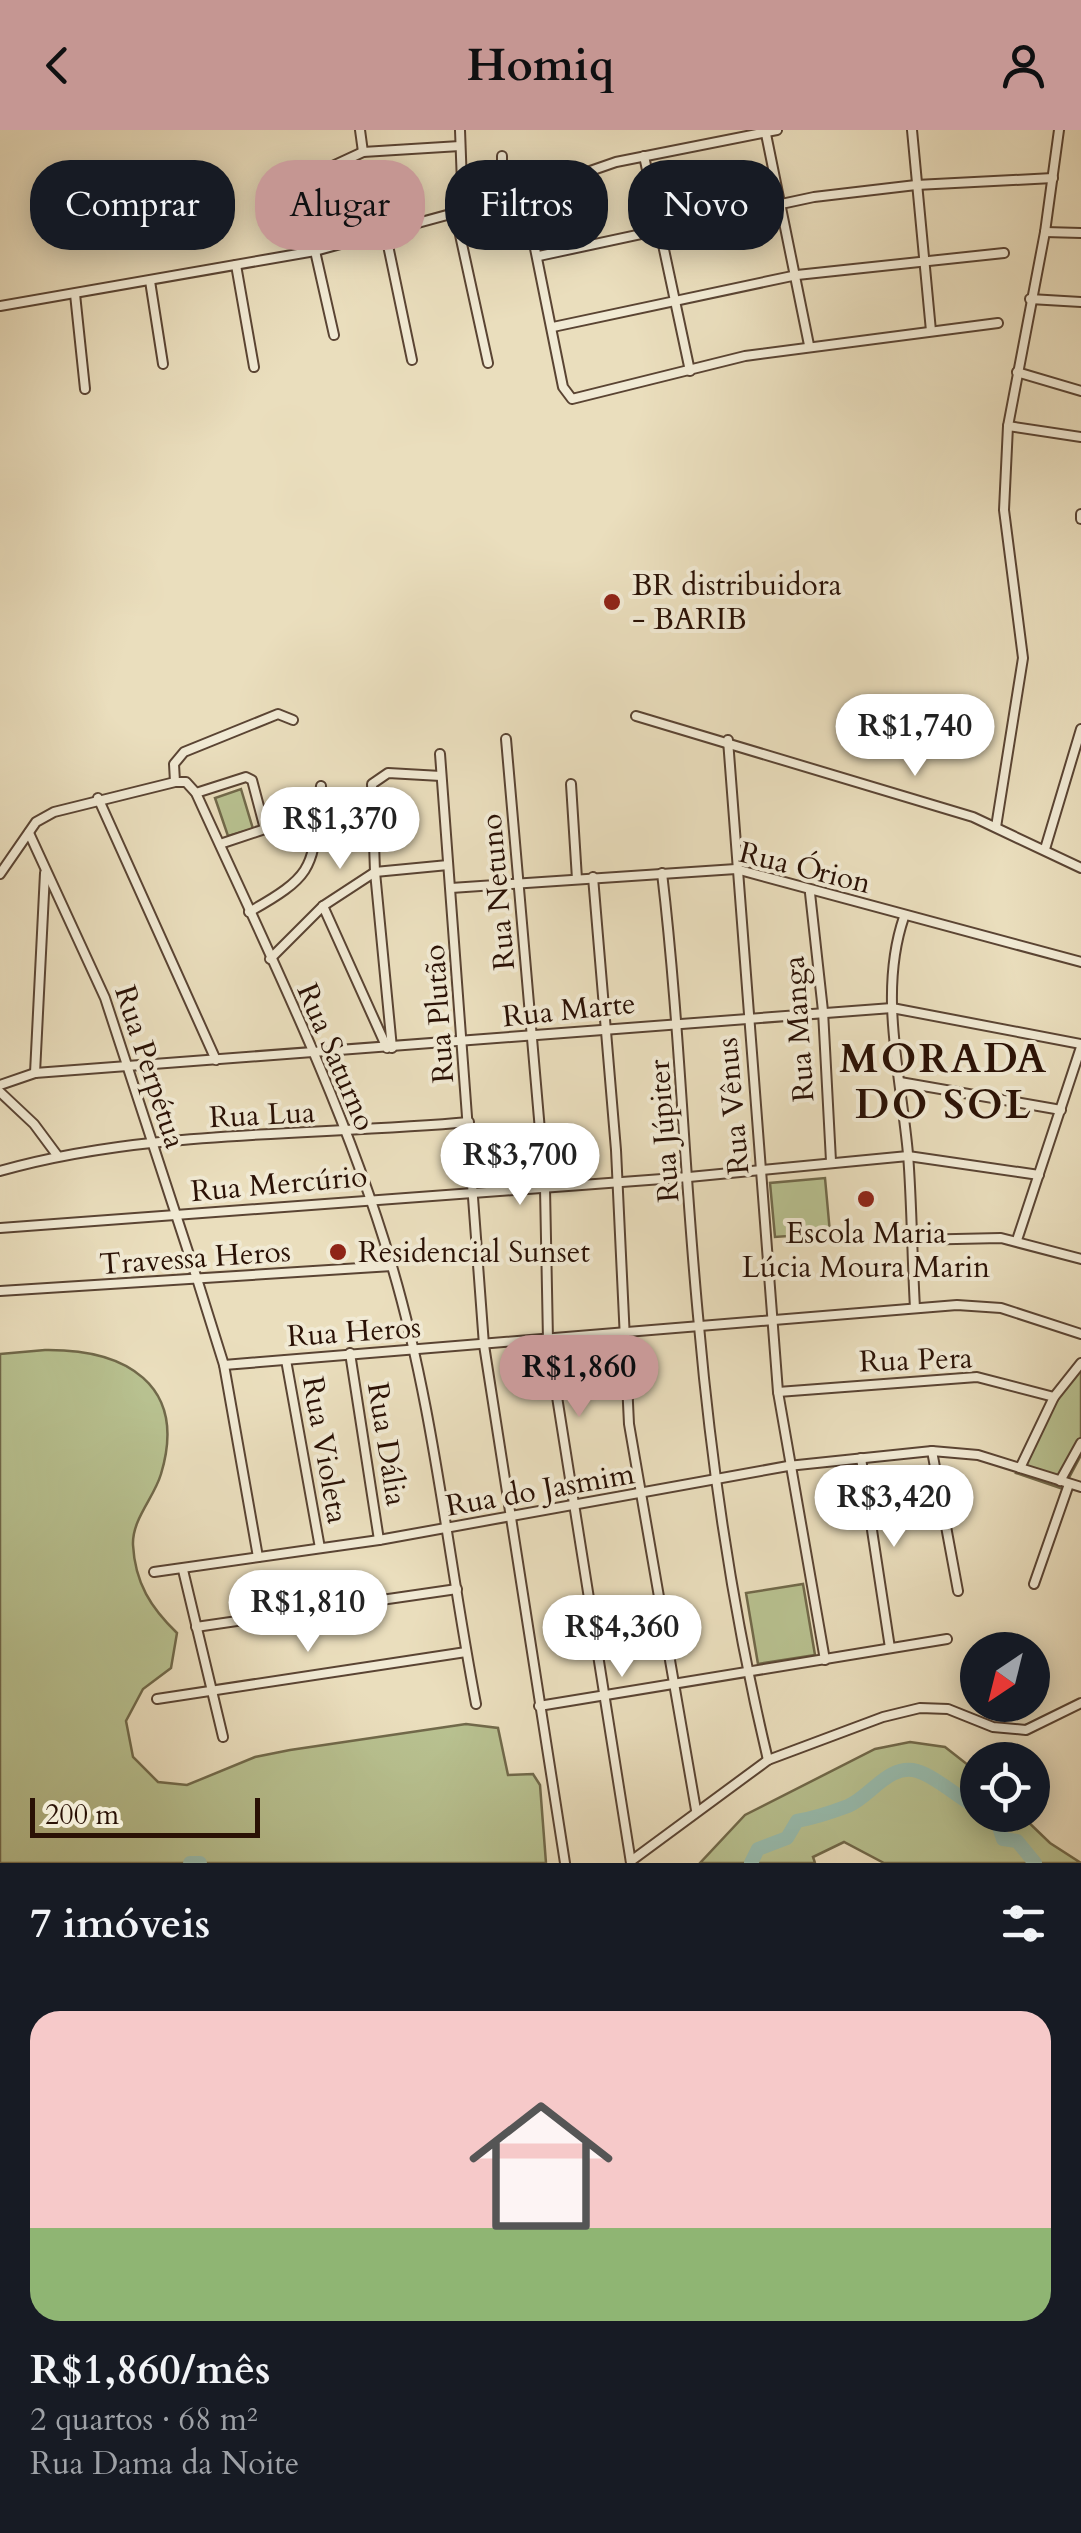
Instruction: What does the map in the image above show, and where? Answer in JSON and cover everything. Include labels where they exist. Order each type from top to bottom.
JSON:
[{"type":"street","points":[[360,130],[363,152]]},
{"type":"street","points":[[460,130],[460,160]]},
{"type":"street","points":[[608,167],[644,156],[778,130]]},
{"type":"street","points":[[912,130],[931,331]]},
{"type":"street","points":[[996,828],[1014,734],[1023,658],[1007,537],[1004,478],[1008,426],[1030,298],[1046,232],[1059,130]]},
{"type":"street","points":[[766,134],[771,160]]},
{"type":"street","points":[[346,160],[363,152],[460,146]]},
{"type":"street","points":[[644,156],[645,160]]},
{"type":"street","points":[[784,202],[916,185],[1053,178]]},
{"type":"street","points":[[784,220],[809,345]]},
{"type":"street","points":[[1046,232],[1081,233]]},
{"type":"street","points":[[538,256],[628,236]]},
{"type":"street","points":[[0,306],[318,250]]},
{"type":"street","points":[[388,250],[412,360]]},
{"type":"street","points":[[466,250],[488,363]]},
{"type":"street","points":[[537,250],[563,387],[572,399],[809,345],[998,323]]},
{"type":"street","points":[[665,250],[690,371]]},
{"type":"street","points":[[315,251],[334,334]]},
{"type":"street","points":[[553,327],[797,276],[1004,253]]},
{"type":"street","points":[[236,265],[254,367]]},
{"type":"street","points":[[150,281],[163,364]]},
{"type":"street","points":[[75,294],[85,389]]},
{"type":"street","points":[[1030,298],[1081,302]]},
{"type":"street","points":[[1017,372],[1081,391]]},
{"type":"street","points":[[1008,426],[1081,437]]},
{"type":"street","points":[[0,874],[44,817],[98,798],[175,782],[174,764],[184,752],[278,714],[294,720]]},
{"type":"street","points":[[636,716],[728,740],[996,828],[1081,868]]},
{"type":"street","points":[[1045,849],[1081,729]]},
{"type":"street","name":"Rua Netuno","points":[[506,739],[545,1188],[548,1340],[631,1862]]},
{"type":"street","name":"Rua Vênus","points":[[728,740],[778,1392],[788,1466],[826,1660]]},
{"type":"street","name":"Rua Plutão","points":[[440,754],[476,1191],[484,1345],[565,1863]]},
{"type":"street","points":[[390,1048],[372,784],[388,773],[440,776]]},
{"type":"street","points":[[196,793],[248,777],[252,780],[265,829],[220,844]]},
{"type":"street","name":"Rua Saturno","points":[[175,782],[186,782],[196,793],[220,844],[314,1055],[370,1198],[413,1350],[476,1704]]},
{"type":"street","points":[[571,784],[577,879]]},
{"type":"street","points":[[249,912],[293,888],[308,870],[320,786]]},
{"type":"street","points":[[98,798],[216,1060]]},
{"type":"street","name":"Rua Perpétua","points":[[29,833],[92,967],[198,1282],[224,1365],[258,1557]]},
{"type":"street","points":[[270,959],[322,906],[375,872],[448,864]]},
{"type":"street","points":[[35,1073],[45,868]]},
{"type":"street","name":"Rua Órion","points":[[451,888],[736,870],[810,893],[1081,962]]},
{"type":"street","name":"Rua Júpiter","points":[[662,873],[680,1021],[698,1326],[748,1675],[768,1760]]},
{"type":"street","points":[[592,877],[617,1182],[629,1424],[696,1810]]},
{"type":"street","name":"Rua Manga","points":[[810,893],[823,1011],[831,1161]]},
{"type":"street","points":[[322,906],[390,1048]]},
{"type":"street","points":[[904,916],[892,960],[892,1008],[908,1156],[915,1308]]},
{"type":"street","name":"Rua Marte","points":[[0,1088],[35,1073],[314,1055],[534,1038],[680,1021],[892,1008],[1081,1046]]},
{"type":"street","points":[[1017,1240],[1081,1046]]},
{"type":"street","points":[[900,1082],[1061,1110]]},
{"type":"street","points":[[0,1088],[57,1155]]},
{"type":"street","name":"Rua Lua","points":[[0,1171],[57,1155],[150,1142],[344,1134],[469,1122]]},
{"type":"street","name":"Rua Mercúrio","points":[[0,1228],[689,1177],[908,1156],[1040,1175]]},
{"type":"street","points":[[911,1240],[976,1236],[1017,1240],[1081,1259]]},
{"type":"street","name":"Travessa Heros","points":[[0,1291],[198,1282],[392,1266]]},
{"type":"street","name":"Rua Heros","points":[[224,1365],[915,1308],[1001,1308],[1081,1334]]},
{"type":"street","name":"Rua Dália","points":[[350,1354],[379,1540]]},
{"type":"street","name":"Rua Violeta","points":[[286,1360],[320,1548]]},
{"type":"street","points":[[1020,1468],[1054,1397],[1081,1363]]},
{"type":"street","name":"Rua Pera","points":[[778,1392],[977,1377],[1054,1397]]},
{"type":"street","points":[[1034,1584],[1081,1443]]},
{"type":"street","points":[[932,1450],[958,1591]]},
{"type":"street","name":"Rua do Jasmim","points":[[154,1572],[379,1540],[642,1496],[788,1466],[932,1450],[978,1455],[1081,1487]]},
{"type":"street","points":[[861,1458],[890,1648]]},
{"type":"street","points":[[183,1570],[223,1736]]},
{"type":"street","points":[[196,1627],[457,1589]]},
{"type":"street","points":[[539,1706],[748,1675],[947,1639]]},
{"type":"street","points":[[157,1699],[466,1652]]},
{"type":"street","points":[[631,1862],[768,1760],[883,1717],[920,1708],[948,1709],[993,1726],[1026,1730],[1081,1703]]},
{"type":"green space","points":[[241,789],[253,829],[228,836],[215,798]]},
{"type":"green space","points":[[825,1178],[830,1233],[775,1237],[770,1183]]},
{"type":"green space","points":[[45,1350],[101,1356],[124,1365],[143,1378],[157,1395],[166,1417],[167,1443],[161,1474],[136,1526],[133,1545],[146,1594],[177,1633],[171,1668],[143,1689],[126,1721],[133,1757],[158,1782],[187,1785],[255,1757],[290,1750],[466,1724],[498,1728],[508,1775],[533,1774],[540,1785],[546,1863],[0,1863],[0,1354]]},
{"type":"green space","points":[[1081,1369],[1081,1455],[1063,1489],[1016,1473],[1053,1405]]},
{"type":"green space","points":[[803,1584],[815,1655],[758,1664],[746,1593]]},
{"type":"green space","points":[[910,1742],[945,1747],[960,1759],[960,1832],[1039,1832],[1081,1863],[884,1863],[844,1842],[813,1857],[815,1863],[700,1863],[745,1815],[875,1749]]},
{"type":"waterway","points":[[751,1863],[758,1849],[787,1838],[797,1821],[848,1806],[898,1772],[925,1774],[960,1796]]},
{"type":"waterway","points":[[1001,1832],[1003,1839],[1017,1841],[1035,1863]]},
{"type":"waterway","points":[[190,1863],[200,1863]]},
{"type":"place","name":"BR distribuidora - BARIB","points":[[612,602]]},
{"type":"place","name":"Escola Maria Lúcia Moura Marin","points":[[866,1199]]},
{"type":"place","name":"Residencial Sunset","points":[[338,1252]]},
{"type":"district","name":"MORADA DO SOL","points":[[944,1082]]}]
